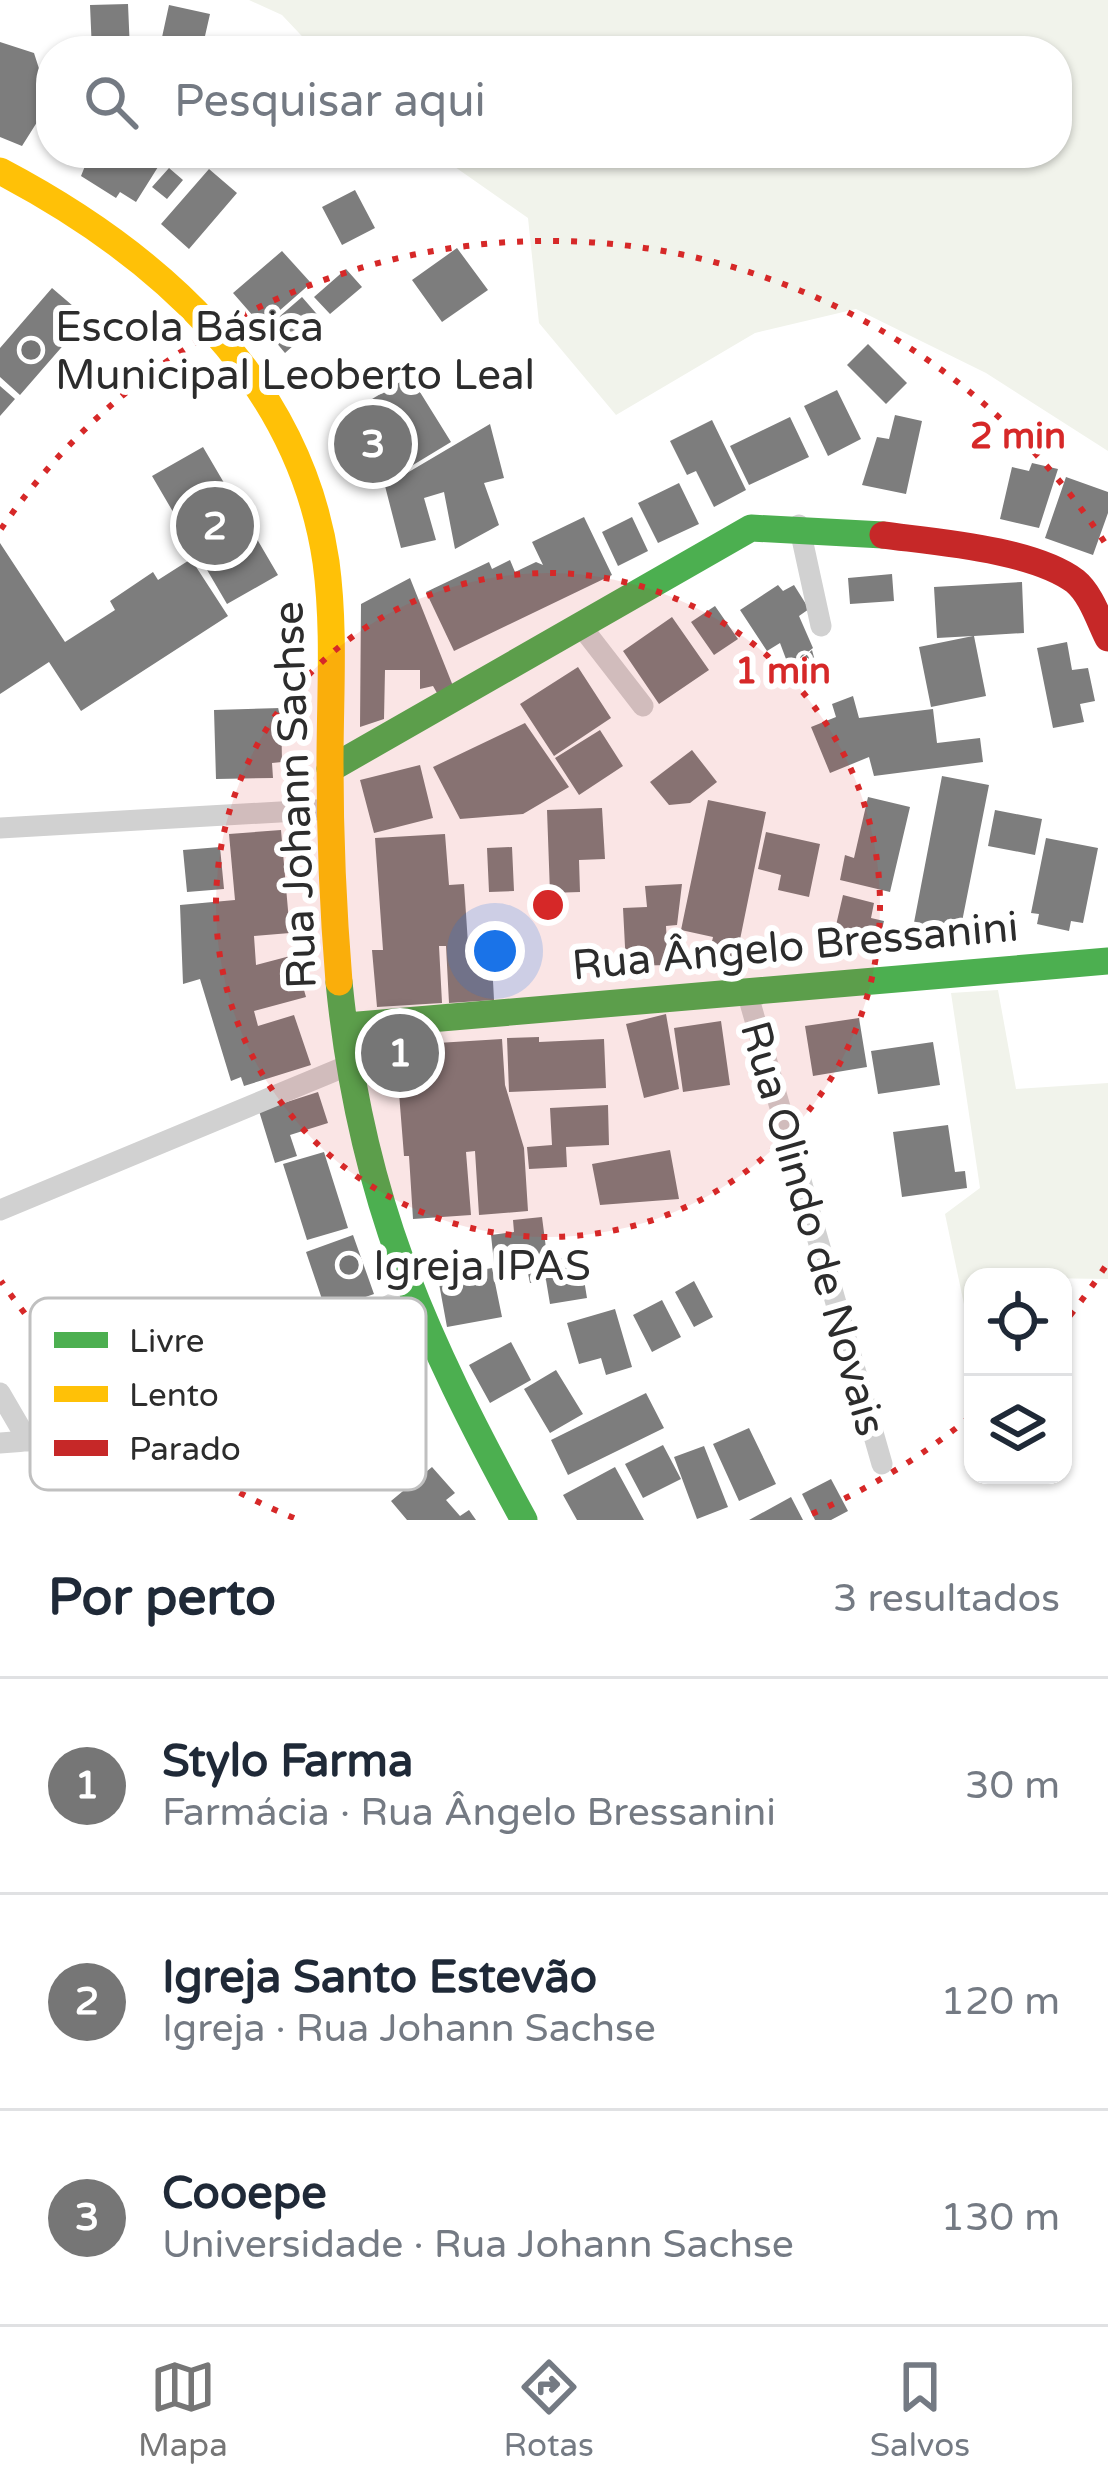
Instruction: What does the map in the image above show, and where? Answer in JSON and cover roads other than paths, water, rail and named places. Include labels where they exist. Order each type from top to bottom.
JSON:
[{"type":"street","name":"Rua Johann Sachse","points":[[0,171],[80,212],[152,265],[206,321],[273,409],[309,491],[327,572],[330,769],[349,1065],[374,1190],[412,1298]]},
{"type":"street","points":[[330,769],[751,528],[799,525],[1010,556],[1055,569],[1077,582],[1108,638]]},
{"type":"street","points":[[799,525],[821,626]]},
{"type":"street","points":[[581,626],[643,706]]},
{"type":"street","points":[[0,828],[332,809]]},
{"type":"street","name":"Rua Ângelo Bressanini","points":[[347,1026],[1108,961]]},
{"type":"street","name":"Rua Olindo de Novais","points":[[747,992],[882,1463]]},
{"type":"street","points":[[0,1210],[349,1065]]},
{"type":"street","points":[[405,1298],[411,1295]]},
{"type":"street","name":"Rua Johann Sachse","points":[[426,1332],[448,1386],[524,1520]]},
{"type":"street","points":[[0,1393],[28,1441],[0,1443]]},
{"type":"place","name":"Escola Básica Municipal Leoberto Leal","points":[[31,350]]},
{"type":"place","name":"Cooepe","points":[[373,444]]},
{"type":"place","name":"Igreja Santo Estevão","points":[[215,526]]},
{"type":"place","name":"Stylo Farma","points":[[400,1053]]},
{"type":"place","name":"Igreja IPAS","points":[[349,1265]]}]
